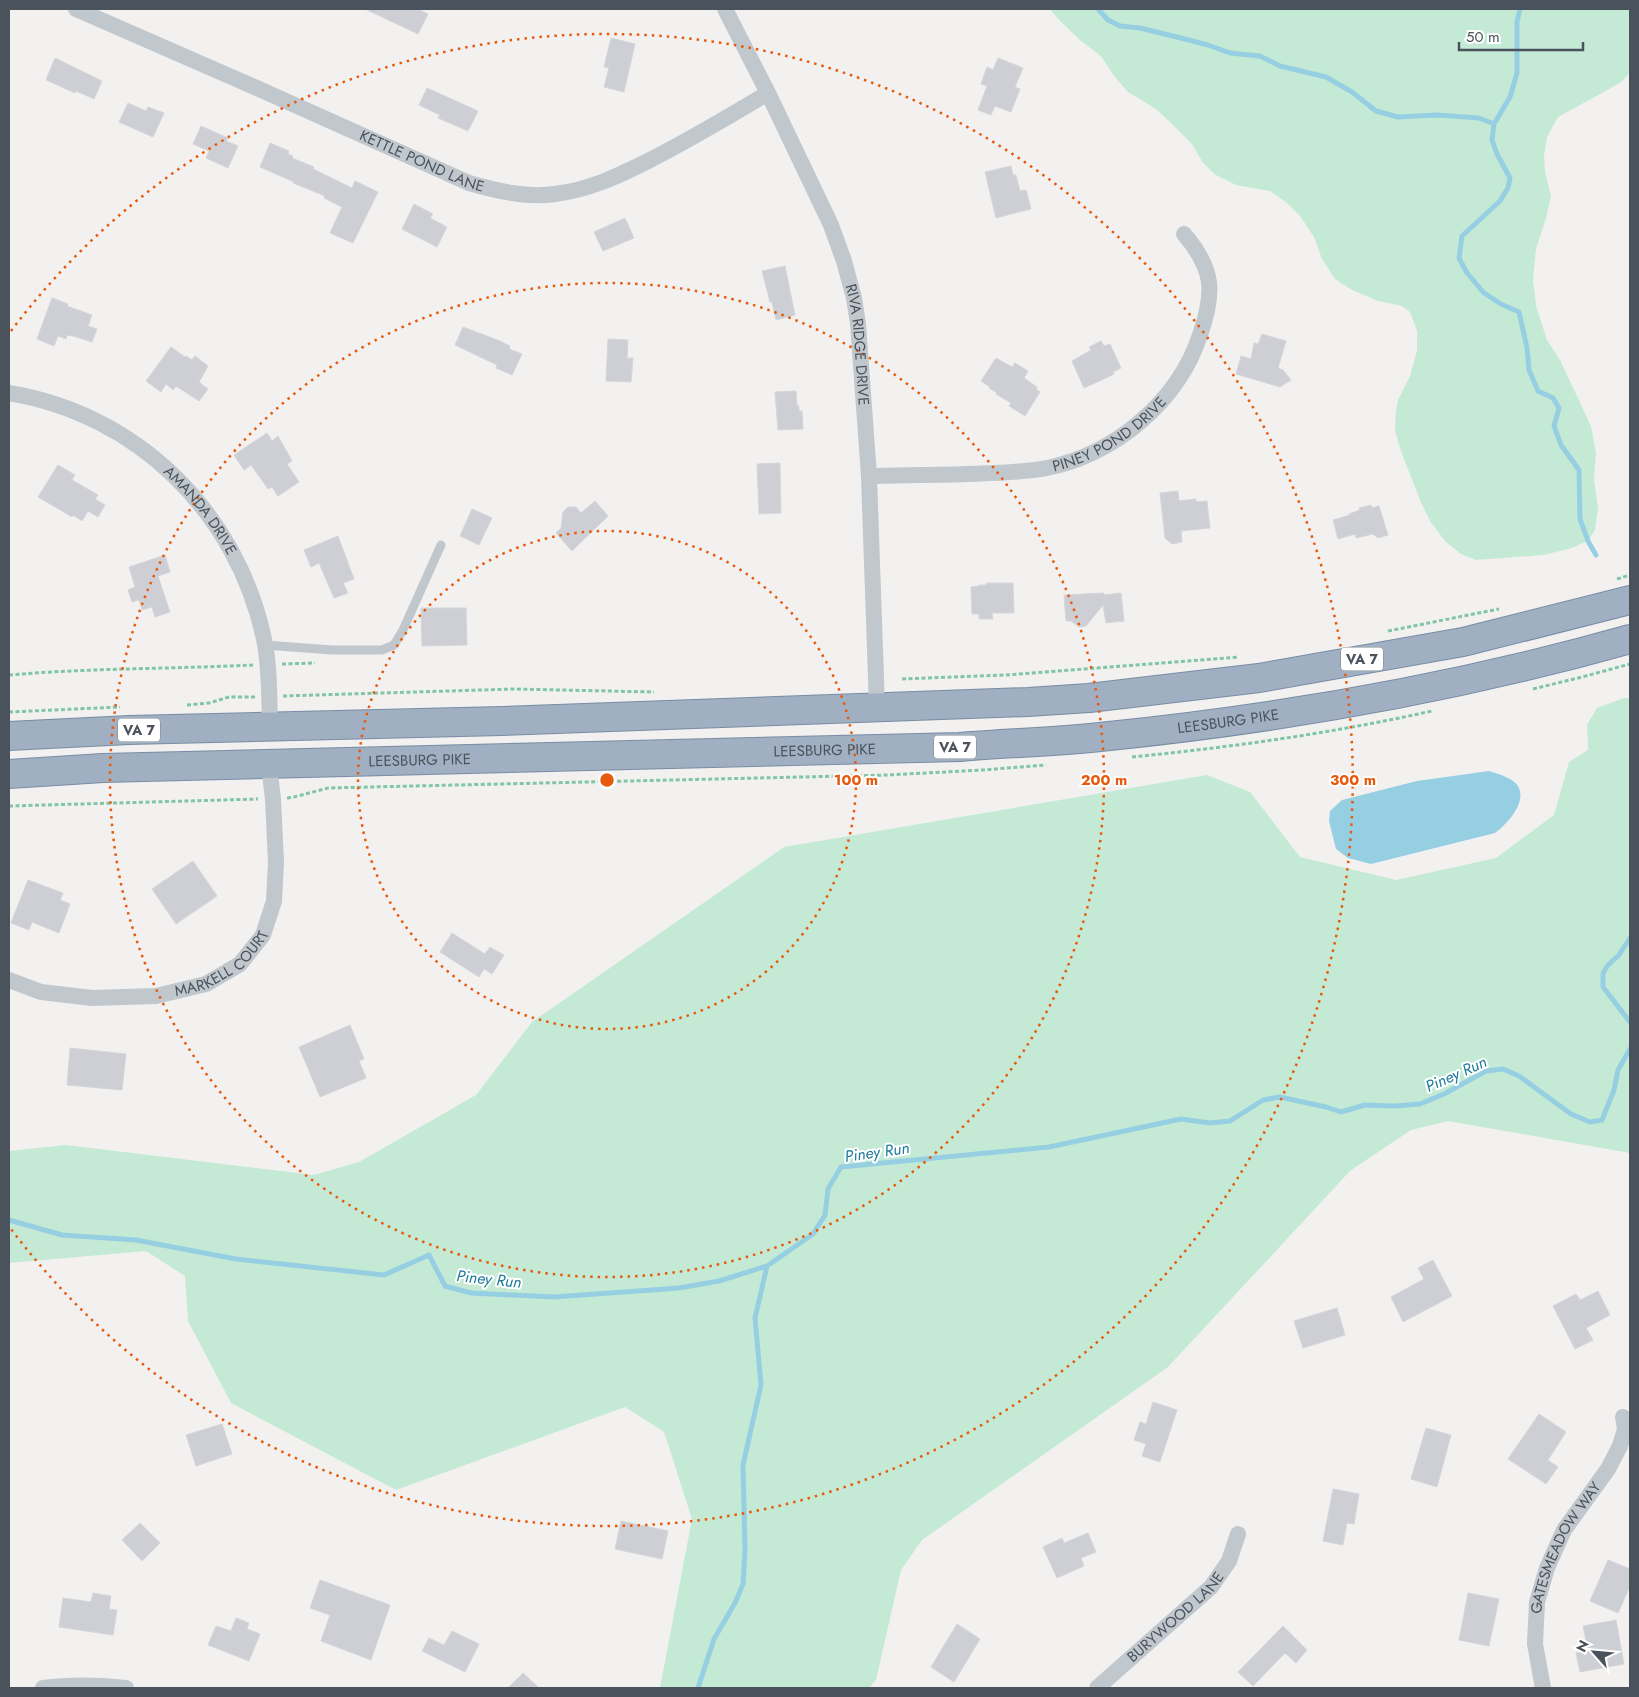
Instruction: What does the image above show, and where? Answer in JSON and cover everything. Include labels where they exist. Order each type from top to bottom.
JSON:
[{"type":"highway","name":"VA 7","points":[[9,736],[129,730],[502,721],[1028,702],[1089,698],[1258,678],[1463,642],[1630,600]]},
{"type":"highway","name":"LEESBURG PIKE","points":[[9,774],[44,771],[960,747],[1098,737],[1232,721],[1335,706],[1471,680],[1630,639]]},
{"type":"highway","points":[[44,771],[110,753],[237,749],[258,742],[267,734],[270,726]]},
{"type":"street","name":"KETTLE POND LANE","points":[[76,9],[259,88],[469,184],[496,191],[524,195],[554,194],[581,190],[608,181],[683,143],[768,93]]},
{"type":"street","name":"RIVA RIDGE DRIVE","points":[[725,9],[768,93],[831,225],[844,261],[854,298],[858,324],[869,476],[878,707]]},
{"type":"street","name":"PINEY POND DRIVE","points":[[869,476],[1018,472],[1048,468],[1076,460],[1129,432],[1169,392],[1186,368],[1198,343],[1207,314],[1210,297],[1209,279],[1204,263],[1196,248],[1184,234]]},
{"type":"street","name":"AMANDA DRIVE","points":[[9,393],[27,396],[63,407],[98,422],[127,438],[181,482],[205,510],[242,570],[255,606],[265,645],[270,726]]},
{"type":"street","name":"MARKELL COURT","points":[[9,980],[41,992],[92,998],[156,996],[206,984],[240,964],[263,935],[274,901],[276,862],[273,799],[269,765]]},
{"type":"street","name":"GATESMEADOW WAY","points":[[1543,1688],[1536,1644],[1537,1602],[1546,1568],[1564,1530],[1608,1469],[1620,1446],[1625,1428],[1623,1417]]},
{"type":"street","name":"BURYWOOD LANE","points":[[1097,1688],[1211,1587],[1229,1560],[1238,1534]]},
{"type":"street","points":[[43,1688],[97,1684],[126,1688]]},
{"type":"lane","points":[[265,645],[332,650],[382,650],[394,645],[403,630],[441,545]]},
{"type":"path","points":[[1612,581],[1630,575]]},
{"type":"path","points":[[1384,632],[1507,607]]},
{"type":"path","points":[[902,679],[1006,675],[1246,656]]},
{"type":"path","points":[[9,675],[267,664]]},
{"type":"path","points":[[182,706],[229,698],[269,696],[514,689],[660,692]]},
{"type":"path","points":[[9,712],[124,707]]},
{"type":"path","points":[[9,806],[273,799]]},
{"type":"green space","points":[[1050,9],[1630,9],[1630,73],[1620,83],[1558,117],[1547,137],[1544,156],[1545,172],[1551,196],[1536,249],[1533,279],[1536,306],[1547,340],[1560,360],[1591,426],[1596,453],[1594,479],[1598,509],[1595,530],[1588,541],[1569,549],[1543,555],[1476,560],[1461,554],[1445,541],[1430,521],[1420,500],[1395,431],[1398,400],[1410,376],[1417,351],[1417,331],[1410,312],[1402,306],[1378,301],[1352,290],[1335,279],[1322,259],[1314,237],[1300,216],[1287,203],[1270,191],[1236,185],[1216,175],[1203,163],[1192,144],[1171,123],[1156,109],[1128,92],[1114,76],[1101,56],[1081,41]]},
{"type":"green space","points":[[1624,698],[1630,698],[1630,1153],[1448,1121],[1411,1130],[1350,1171],[1168,1367],[922,1540],[901,1570],[876,1680],[869,1688],[660,1688],[692,1519],[664,1432],[625,1407],[396,1490],[231,1403],[188,1321],[185,1276],[146,1251],[9,1263],[9,1151],[66,1145],[314,1175],[359,1162],[476,1095],[532,1022],[784,847],[1207,775],[1250,792],[1300,857],[1396,880],[1496,858],[1554,815],[1569,762],[1588,750],[1587,725],[1597,708]]},
{"type":"water","points":[[1489,771],[1514,782],[1519,788],[1520,794],[1520,801],[1514,814],[1495,833],[1371,864],[1348,858],[1336,849],[1329,821],[1330,811],[1342,800],[1417,781]]},
{"type":"building","points":[[365,9],[418,9],[428,14],[418,34]]},
{"type":"building","points":[[611,38],[635,44],[624,92],[604,87],[609,68],[604,67]]},
{"type":"building","points":[[55,58],[102,81],[94,99],[46,80]]},
{"type":"building","points":[[998,58],[1023,68],[1015,87],[1020,89],[1011,112],[995,106],[991,115],[978,110],[987,86],[981,84],[987,67],[993,70]]},
{"type":"building","points":[[427,88],[478,111],[468,131],[438,118],[440,115],[419,105]]},
{"type":"building","points":[[128,103],[146,111],[148,107],[164,113],[153,137],[119,122]]},
{"type":"building","points":[[201,126],[228,138],[226,141],[238,146],[228,168],[206,158],[209,151],[193,144]]},
{"type":"building","points":[[270,143],[289,151],[288,154],[293,156],[292,158],[314,167],[313,169],[352,188],[355,181],[378,192],[353,243],[330,233],[342,207],[324,198],[325,196],[260,167]]},
{"type":"building","points":[[1011,166],[1013,175],[1016,175],[1020,191],[1026,190],[1031,209],[996,218],[985,172]]},
{"type":"building","points":[[414,204],[433,214],[430,218],[447,227],[437,247],[402,229]]},
{"type":"building","points":[[625,218],[634,238],[603,251],[594,232]]},
{"type":"building","points":[[785,266],[795,315],[776,320],[762,271]]},
{"type":"building","points":[[52,298],[92,315],[88,326],[97,329],[92,342],[67,335],[66,339],[58,336],[54,346],[37,339]]},
{"type":"building","points":[[463,327],[500,341],[510,346],[509,349],[522,354],[512,375],[496,368],[497,365],[455,345]]},
{"type":"building","points":[[1262,334],[1286,341],[1278,368],[1283,370],[1291,380],[1280,387],[1236,374],[1241,356],[1251,359],[1254,343],[1258,344]]},
{"type":"building","points":[[608,339],[628,340],[627,358],[633,358],[631,382],[606,381]]},
{"type":"building","points":[[1101,341],[1104,346],[1110,344],[1121,368],[1113,372],[1114,374],[1084,388],[1072,361],[1091,350],[1089,347]]},
{"type":"building","points":[[171,347],[192,360],[195,356],[208,366],[199,382],[208,389],[199,401],[176,386],[173,390],[166,384],[161,392],[146,381]]},
{"type":"building","points":[[996,358],[1012,367],[1015,363],[1028,371],[1024,378],[1037,387],[1036,389],[1040,392],[1025,416],[1009,406],[1011,403],[996,394],[981,381]]},
{"type":"building","points":[[796,391],[797,406],[799,406],[799,411],[802,411],[803,429],[778,430],[775,392]]},
{"type":"building","points":[[267,433],[272,441],[278,436],[292,461],[287,464],[299,482],[278,496],[272,487],[268,489],[251,465],[244,470],[234,455]]},
{"type":"building","points":[[780,463],[781,513],[759,514],[757,464]]},
{"type":"building","points":[[58,465],[75,475],[72,480],[98,495],[95,499],[105,505],[98,517],[88,511],[82,521],[38,497]]},
{"type":"building","points":[[1178,491],[1179,501],[1196,499],[1196,502],[1207,501],[1210,528],[1181,531],[1182,542],[1172,544],[1165,538],[1160,493]]},
{"type":"building","points":[[595,501],[608,516],[572,551],[556,533],[561,528],[563,512],[568,507],[576,507],[581,513]]},
{"type":"building","points":[[1371,505],[1372,508],[1379,506],[1388,535],[1378,538],[1373,534],[1356,538],[1355,534],[1338,539],[1333,520],[1350,515],[1360,510],[1359,508]]},
{"type":"building","points":[[472,509],[492,518],[479,545],[460,536]]},
{"type":"building","points":[[338,536],[354,579],[343,583],[348,593],[334,598],[319,563],[311,567],[304,550]]},
{"type":"building","points":[[165,555],[170,572],[158,576],[170,612],[155,617],[152,607],[142,610],[139,600],[132,602],[128,590],[135,587],[129,567]]},
{"type":"building","points":[[986,583],[1013,583],[1014,613],[992,613],[993,619],[979,619],[979,614],[972,614],[971,587],[987,585]]},
{"type":"building","points":[[1104,593],[1104,595],[1121,593],[1124,621],[1106,623],[1103,605],[1086,626],[1079,627],[1071,621],[1066,621],[1064,595]]},
{"type":"building","points":[[421,608],[466,608],[467,645],[422,646]]},
{"type":"building","points":[[193,861],[217,896],[176,924],[152,889]]},
{"type":"building","points":[[28,880],[63,893],[60,900],[70,904],[59,933],[32,922],[29,930],[11,923]]},
{"type":"building","points":[[452,933],[485,954],[490,947],[504,955],[492,974],[484,969],[479,977],[440,952]]},
{"type":"building","points":[[350,1025],[364,1059],[359,1061],[366,1078],[320,1097],[299,1047]]},
{"type":"building","points":[[70,1048],[126,1054],[122,1090],[67,1085]]},
{"type":"building","points":[[1433,1260],[1452,1296],[1403,1322],[1391,1297],[1424,1279],[1418,1268]]},
{"type":"building","points":[[1598,1291],[1610,1315],[1586,1328],[1593,1340],[1575,1349],[1553,1306],[1576,1294],[1580,1300]]},
{"type":"building","points":[[1337,1308],[1345,1335],[1303,1348],[1294,1321]]},
{"type":"building","points":[[1153,1402],[1177,1410],[1160,1462],[1142,1456],[1146,1444],[1134,1440],[1140,1422],[1146,1424]]},
{"type":"building","points":[[1539,1414],[1566,1432],[1548,1460],[1558,1467],[1546,1484],[1508,1459]]},
{"type":"building","points":[[222,1424],[232,1454],[196,1466],[186,1435]]},
{"type":"building","points":[[1426,1428],[1451,1435],[1437,1487],[1411,1479]]},
{"type":"building","points":[[1333,1489],[1359,1494],[1354,1524],[1347,1523],[1343,1545],[1323,1541]]},
{"type":"building","points":[[621,1521],[668,1531],[662,1559],[615,1549]]},
{"type":"building","points":[[140,1523],[160,1543],[142,1561],[122,1540]]},
{"type":"building","points":[[1088,1533],[1096,1552],[1081,1558],[1084,1566],[1057,1578],[1043,1547],[1062,1538],[1064,1543]]},
{"type":"building","points":[[1608,1560],[1630,1569],[1630,1586],[1618,1613],[1590,1601]]},
{"type":"building","points":[[320,1580],[390,1605],[371,1660],[321,1641],[330,1615],[310,1608]]},
{"type":"building","points":[[93,1593],[111,1596],[109,1609],[117,1610],[113,1635],[59,1627],[63,1598],[91,1602]]},
{"type":"building","points":[[1468,1593],[1499,1599],[1489,1646],[1459,1640]]},
{"type":"building","points":[[236,1618],[249,1623],[247,1629],[260,1634],[249,1661],[208,1645],[216,1626],[231,1631]]},
{"type":"building","points":[[1616,1620],[1624,1664],[1580,1672],[1576,1653],[1588,1651],[1583,1626]]},
{"type":"building","points":[[957,1624],[980,1639],[954,1682],[931,1667]]},
{"type":"building","points":[[1283,1626],[1307,1650],[1296,1663],[1285,1653],[1253,1686],[1238,1672]]},
{"type":"building","points":[[452,1631],[479,1644],[465,1672],[422,1651],[429,1638],[444,1645]]},
{"type":"building","points":[[523,1673],[539,1688],[508,1688]]},
{"type":"waterway","points":[[1098,9],[1108,20],[1120,26],[1140,28],[1181,38],[1230,53],[1260,56],[1280,66],[1326,77],[1352,92],[1376,111],[1398,117],[1437,115],[1479,118],[1494,124]]},
{"type":"waterway","name":"Piney Run","points":[[1520,9],[1517,22],[1517,73],[1510,97],[1494,124],[1492,140],[1510,178],[1508,188],[1500,201],[1462,236],[1459,258],[1467,273],[1484,293],[1501,304],[1519,312],[1527,348],[1529,370],[1538,391],[1553,398],[1559,408],[1554,426],[1561,445],[1579,470],[1580,519],[1588,541],[1596,555]]},
{"type":"waterway","name":"Piney Run","points":[[1630,938],[1619,955],[1608,965],[1603,973],[1603,987],[1630,1022]]},
{"type":"waterway","name":"Piney Run","points":[[9,1220],[62,1235],[136,1240],[236,1259],[384,1275],[429,1255],[445,1286],[471,1293],[554,1297],[679,1288],[719,1281],[767,1266],[813,1234],[825,1215],[828,1189],[841,1167],[1049,1147],[1181,1119],[1210,1123],[1230,1121],[1263,1100],[1280,1097],[1341,1112],[1365,1105],[1395,1106],[1420,1104],[1444,1094],[1486,1071],[1503,1069],[1519,1076],[1571,1114],[1590,1122],[1602,1120],[1614,1090],[1618,1070],[1630,1049]]},
{"type":"waterway","points":[[698,1688],[714,1639],[735,1603],[743,1584],[745,1550],[743,1465],[761,1385],[755,1318],[767,1266]]}]
